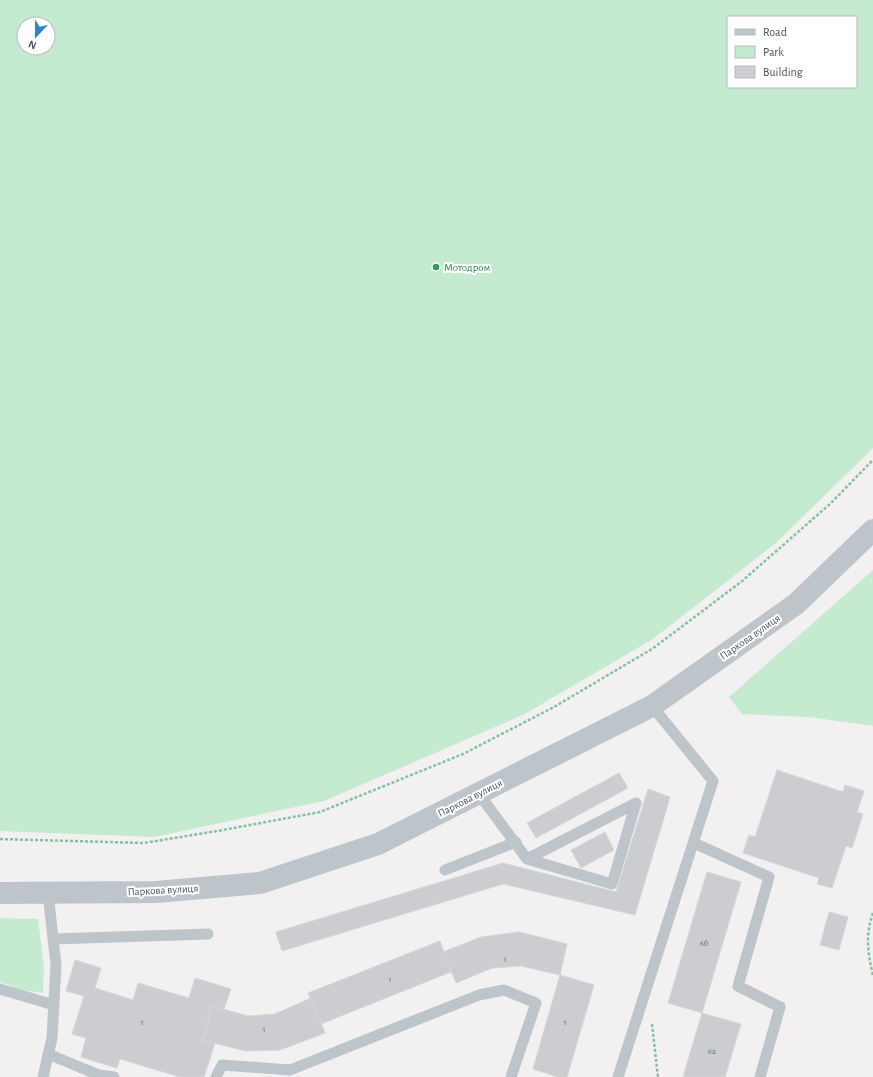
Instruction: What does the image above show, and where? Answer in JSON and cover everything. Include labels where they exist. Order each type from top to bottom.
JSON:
[{"type":"street","name":"Паркова вулиця","points":[[0,893],[156,892],[260,883],[378,844],[652,706],[796,604],[873,530]]},
{"type":"lane","points":[[618,1077],[713,781],[652,706]]},
{"type":"lane","points":[[479,794],[527,858],[612,884],[636,803],[527,858]]},
{"type":"lane","points":[[445,870],[516,842]]},
{"type":"lane","points":[[694,843],[769,877],[738,986],[780,1007],[760,1077]]},
{"type":"lane","points":[[43,1077],[52,1038],[56,965],[48,893]]},
{"type":"lane","points":[[53,939],[208,934]]},
{"type":"lane","points":[[0,989],[54,1005]]},
{"type":"lane","points":[[216,1077],[222,1065],[290,1070],[479,995],[504,990],[536,1003],[511,1077]]},
{"type":"lane","points":[[48,1054],[99,1075],[114,1077]]},
{"type":"path","points":[[0,839],[144,843],[223,830],[320,812],[463,754],[554,708],[652,648],[741,582],[830,504],[873,460]]},
{"type":"path","points":[[873,913],[867,937],[867,950],[873,976]]},
{"type":"path","points":[[651,1020],[658,1077]]},
{"type":"green space","name":"Мотодром","points":[[0,0],[873,0],[873,448],[776,543],[653,639],[523,715],[324,801],[154,837],[0,831]]},
{"type":"green space","points":[[873,570],[873,726],[809,717],[742,714],[729,697]]},
{"type":"green space","points":[[0,918],[38,919],[44,968],[43,993],[23,990],[0,982]]},
{"type":"building","points":[[777,770],[843,792],[845,785],[864,791],[857,812],[863,814],[852,848],[846,846],[832,888],[817,884],[819,878],[743,853],[749,835],[755,837]]},
{"type":"building","points":[[619,773],[628,788],[536,838],[527,823]]},
{"type":"building","points":[[648,789],[670,797],[635,915],[503,884],[282,951],[276,932],[503,863],[616,892]]},
{"type":"building","points":[[605,832],[614,850],[581,868],[571,850]]},
{"type":"building","points":[[707,872],[741,882],[702,1013],[668,1003]]},
{"type":"building","points":[[829,912],[848,917],[839,950],[820,945]]},
{"type":"building","points":[[519,932],[567,944],[560,975],[521,966],[492,968],[456,983],[443,952],[481,937]]},
{"type":"building","points":[[440,941],[451,972],[321,1024],[308,993]]},
{"type":"building","points":[[75,960],[101,968],[95,988],[133,1000],[138,983],[189,998],[195,978],[231,989],[224,1009],[212,1006],[203,1040],[215,1043],[204,1077],[180,1077],[120,1059],[117,1068],[81,1057],[86,1038],[72,1034],[84,996],[66,991]]},
{"type":"building","points":[[560,975],[594,985],[567,1077],[558,1077],[533,1069]]},
{"type":"building","points":[[311,998],[325,1033],[280,1050],[245,1051],[203,1040],[212,1006],[248,1016],[275,1014]]},
{"type":"building","points":[[702,1013],[741,1024],[725,1077],[683,1077]]},
{"type":"place","name":"Мотодром","points":[[436,267]]}]
